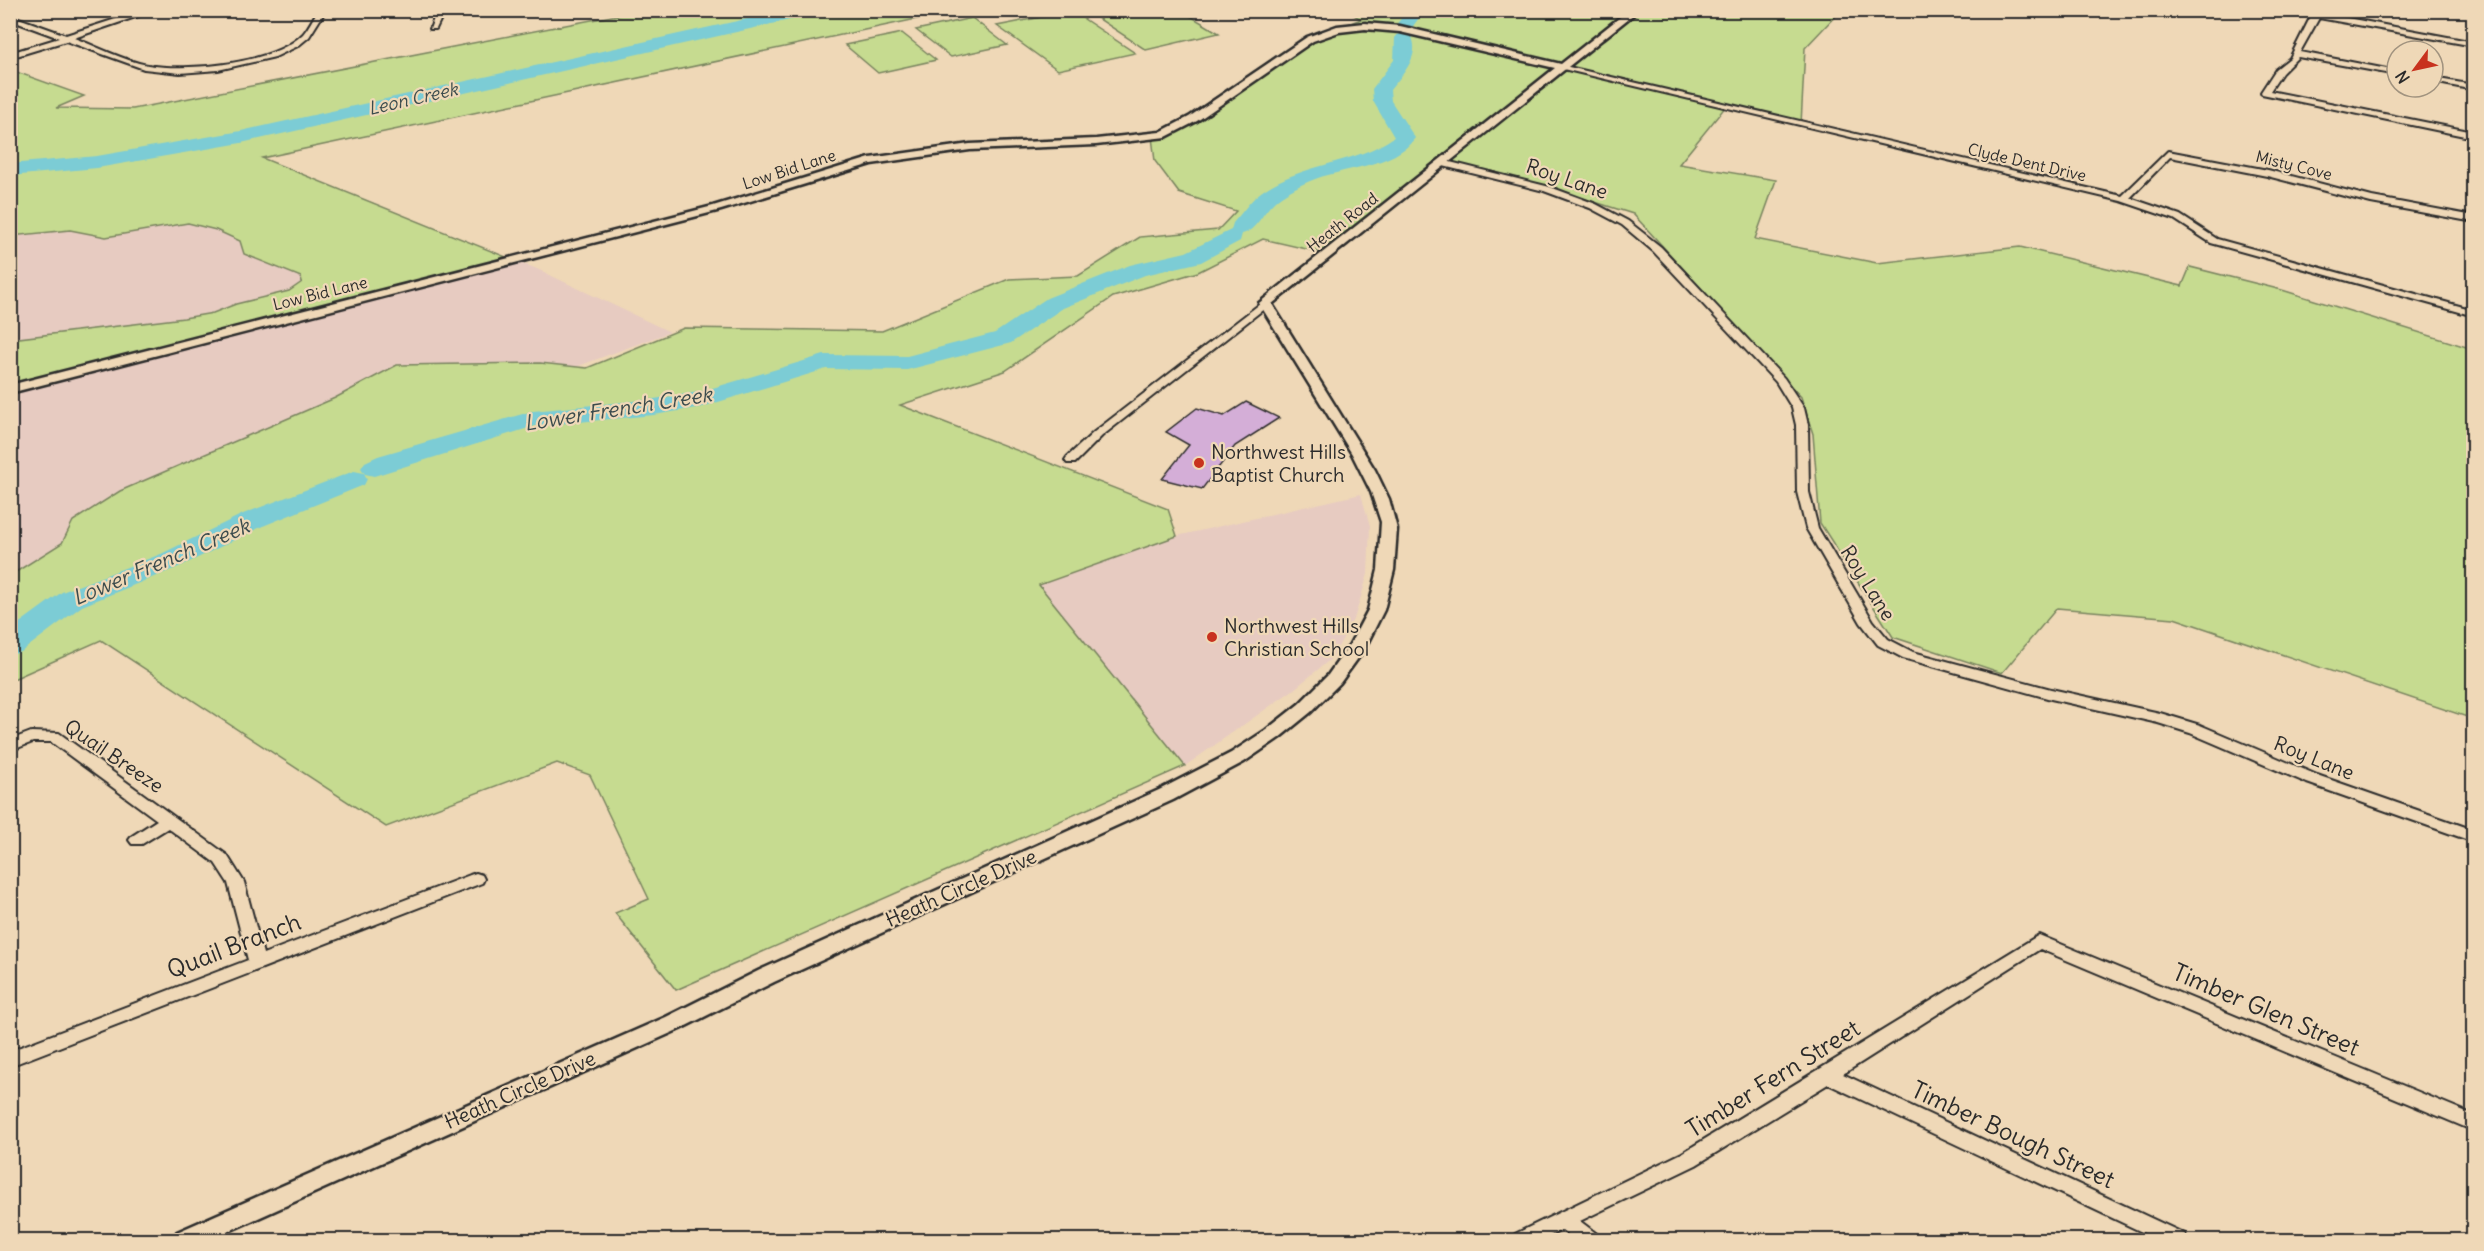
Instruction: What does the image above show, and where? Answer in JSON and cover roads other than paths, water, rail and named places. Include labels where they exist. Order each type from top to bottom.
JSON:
[{"type":"street","points":[[10,56],[153,10]]},
{"type":"street","points":[[10,17],[150,68],[199,71],[256,61],[285,50],[306,35],[322,10]]},
{"type":"street","points":[[433,27],[441,10]]},
{"type":"street","name":"Heath Road","points":[[1071,460],[1098,434],[1635,10]]},
{"type":"street","points":[[2290,10],[2474,44]]},
{"type":"street","points":[[2316,15],[2296,54],[2279,71],[2265,92],[2474,135]]},
{"type":"street","name":"Low Bid Lane","points":[[10,389],[717,208],[870,161],[970,147],[1096,142],[1162,135],[1193,119],[1310,39],[1337,29],[1359,26],[1387,27],[1563,67]]},
{"type":"street","points":[[2296,54],[2385,72]]},
{"type":"street","name":"Clyde Dent Drive","points":[[1563,67],[2124,199],[2177,217],[2214,241],[2474,312]]},
{"type":"street","points":[[2445,82],[2474,88]]},
{"type":"street","name":"Misty Cove","points":[[2124,199],[2168,154],[2257,171],[2371,200],[2474,219]]},
{"type":"street","name":"Roy Lane","points":[[1442,163],[1547,189],[1593,206],[1625,223],[1657,249],[1780,380],[1798,408],[1802,426],[1803,492],[1812,528],[1868,623],[1883,642],[1908,655],[2051,694],[2160,718],[2195,729],[2312,779],[2474,836]]},
{"type":"street","name":"Heath Circle Drive","points":[[184,1240],[673,1023],[767,976],[1166,795],[1218,770],[1297,717],[1335,677],[1375,615],[1383,588],[1388,553],[1388,519],[1376,482],[1266,303]]},
{"type":"street","name":"Quail Breeze","points":[[10,746],[31,737],[45,736],[60,740],[209,849],[230,870],[241,896],[257,963]]},
{"type":"street","name":"Quail Breeze","points":[[137,840],[170,820]]},
{"type":"street","name":"Quail Branch","points":[[10,1059],[476,879]]},
{"type":"street","name":"Timber Fern Street","points":[[1522,1240],[1689,1159],[1827,1075],[2039,940]]},
{"type":"street","name":"Timber Glen Street","points":[[2039,940],[2474,1124]]},
{"type":"street","name":"Timber Bough Street","points":[[1827,1075],[2178,1240]]},
{"type":"street","points":[[1564,1221],[1590,1240]]},
{"type":"waterway","name":"Leon Creek","points":[[10,170],[97,162],[241,137],[812,10]]},
{"type":"waterway","name":"Lower French Creek","points":[[1404,26],[1417,10]]},
{"type":"waterway","name":"Lower French Creek","points":[[1241,228],[1267,197],[1302,177],[1386,152],[1405,138],[1382,101],[1381,89],[1403,60],[1404,38]]},
{"type":"waterway","name":"Lower French Creek","points":[[374,468],[387,462],[533,419],[654,407],[702,399],[824,362],[907,363],[1003,338],[1055,303],[1138,270],[1193,257],[1232,236]]},
{"type":"waterway","name":"Lower French Creek","points":[[10,645],[72,599],[171,560],[253,520],[354,479]]},
{"type":"place","name":"Northwest Hills Baptist Church","points":[[1199,463]]},
{"type":"place","name":"Northwest Hills Christian School","points":[[1212,637]]}]
